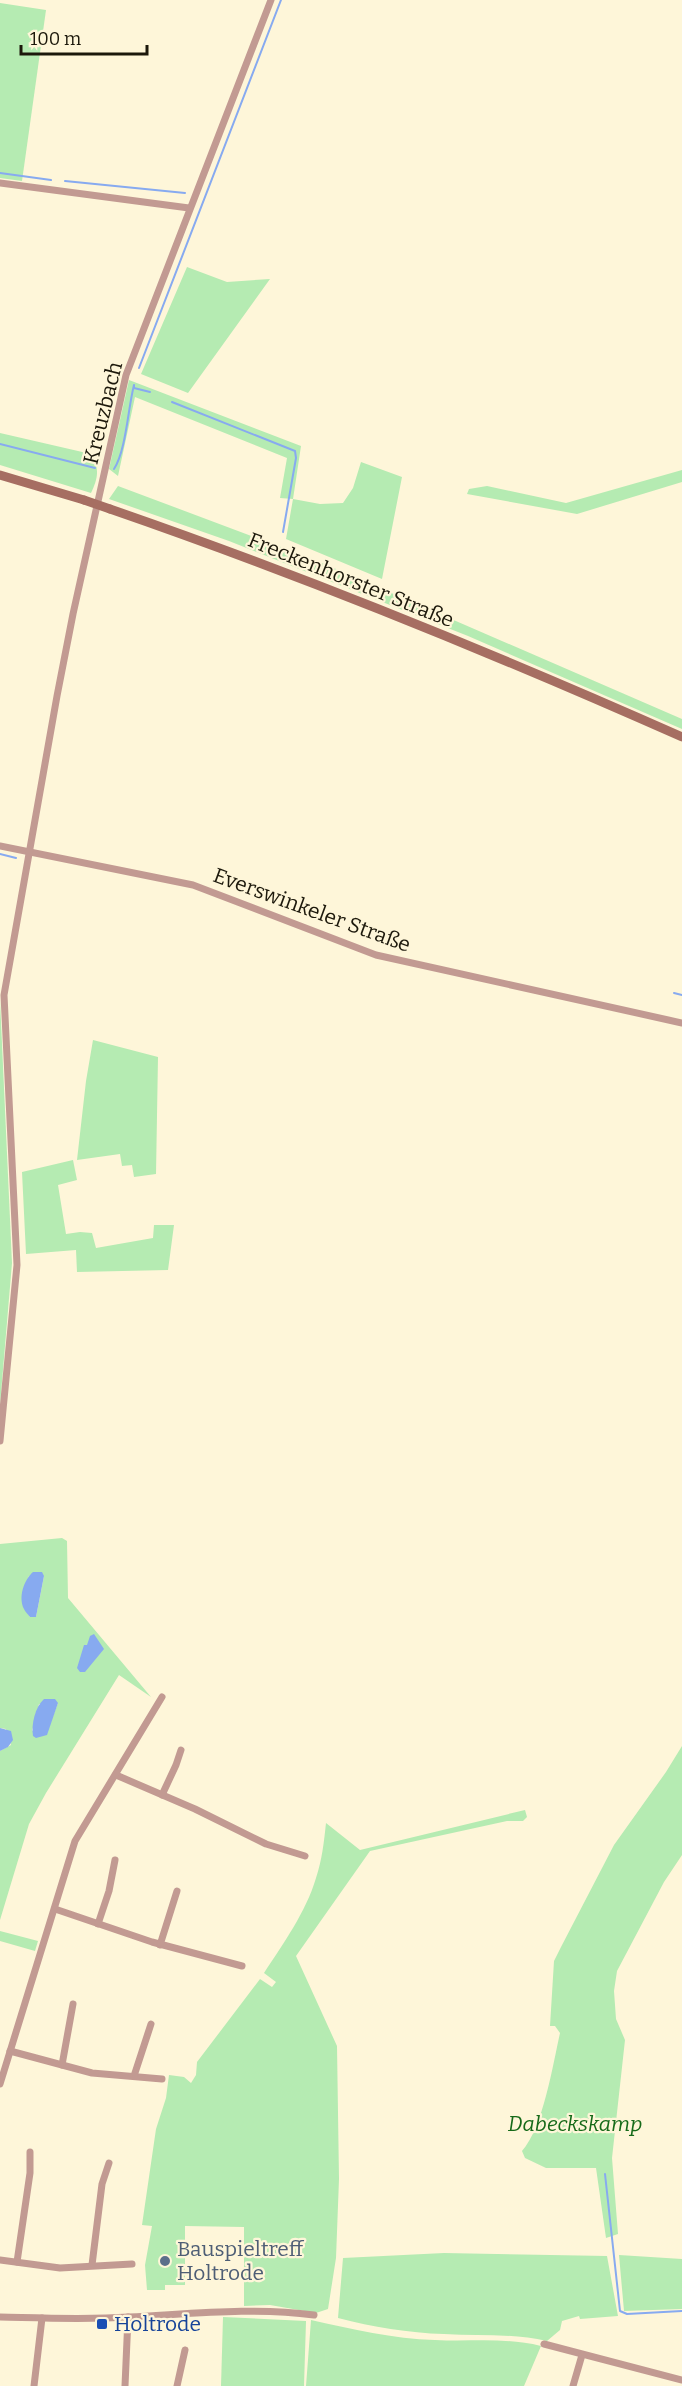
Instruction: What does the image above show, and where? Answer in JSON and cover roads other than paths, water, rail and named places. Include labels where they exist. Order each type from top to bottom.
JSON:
[{"type":"main road","name":"Freckenhorster Straße","points":[[0,475],[84,500],[228,551],[599,700],[682,737]]},
{"type":"street","name":"Kreuzbach","points":[[0,1441],[17,1265],[4,995],[28,851],[40,802],[73,614],[126,375],[189,208],[272,0]]},
{"type":"street","points":[[0,183],[189,208]]},
{"type":"street","name":"Everswinkeler Straße","points":[[0,846],[193,885],[346,945],[384,957],[682,1023]]},
{"type":"street","points":[[0,2084],[75,1841],[162,1697]]},
{"type":"street","points":[[162,1795],[181,1750]]},
{"type":"street","points":[[116,1775],[266,1844],[305,1856]]},
{"type":"street","points":[[98,1924],[115,1860]]},
{"type":"street","points":[[160,1945],[177,1891]]},
{"type":"street","points":[[55,1908],[160,1945],[242,1966]]},
{"type":"street","points":[[62,2066],[73,2004]]},
{"type":"street","points":[[134,2076],[151,2024]]},
{"type":"street","points":[[10,2052],[92,2073],[162,2079]]},
{"type":"street","points":[[16,2262],[30,2173],[30,2152]]},
{"type":"street","points":[[92,2265],[102,2184],[108,2163]]},
{"type":"street","points":[[0,2260],[60,2268],[132,2264]]},
{"type":"street","points":[[0,2317],[128,2317],[244,2310],[314,2315]]},
{"type":"street","points":[[125,2386],[128,2317]]},
{"type":"street","points":[[33,2386],[42,2318]]},
{"type":"street","points":[[544,2344],[682,2380]]},
{"type":"street","points":[[177,2386],[184,2350]]},
{"type":"street","points":[[573,2386],[582,2355]]},
{"type":"water","points":[[33,1572],[42,1572],[44,1576],[36,1617],[30,1617],[24,1610],[22,1594]]},
{"type":"water","points":[[94,1634],[104,1649],[85,1672],[80,1672],[77,1668],[84,1645],[87,1645],[90,1636]]},
{"type":"water","points":[[44,1699],[55,1699],[58,1703],[47,1735],[36,1738],[33,1736],[33,1727],[38,1707]]},
{"type":"water","points":[[0,1728],[11,1731],[13,1740],[8,1747],[0,1751]]},
{"type":"waterway","points":[[139,368],[281,0]]},
{"type":"waterway","points":[[0,173],[51,180]]},
{"type":"waterway","points":[[65,181],[185,193]]},
{"type":"waterway","points":[[114,469],[124,441],[134,385],[134,388],[150,392]]},
{"type":"waterway","points":[[172,402],[295,451],[296,458],[283,532]]},
{"type":"waterway","points":[[0,444],[95,468]]},
{"type":"waterway","points":[[0,854],[16,858]]},
{"type":"waterway","points":[[674,993],[682,995]]},
{"type":"waterway","points":[[605,2174],[620,2311],[627,2314],[682,2311]]},
{"type":"place","name":"Bauspieltreff Holtrode","points":[[165,2261]]},
{"type":"place","name":"Holtrode","points":[[102,2324]]},
{"type":"park label","name":"Dabeckskamp","points":[[575,2124]]}]
